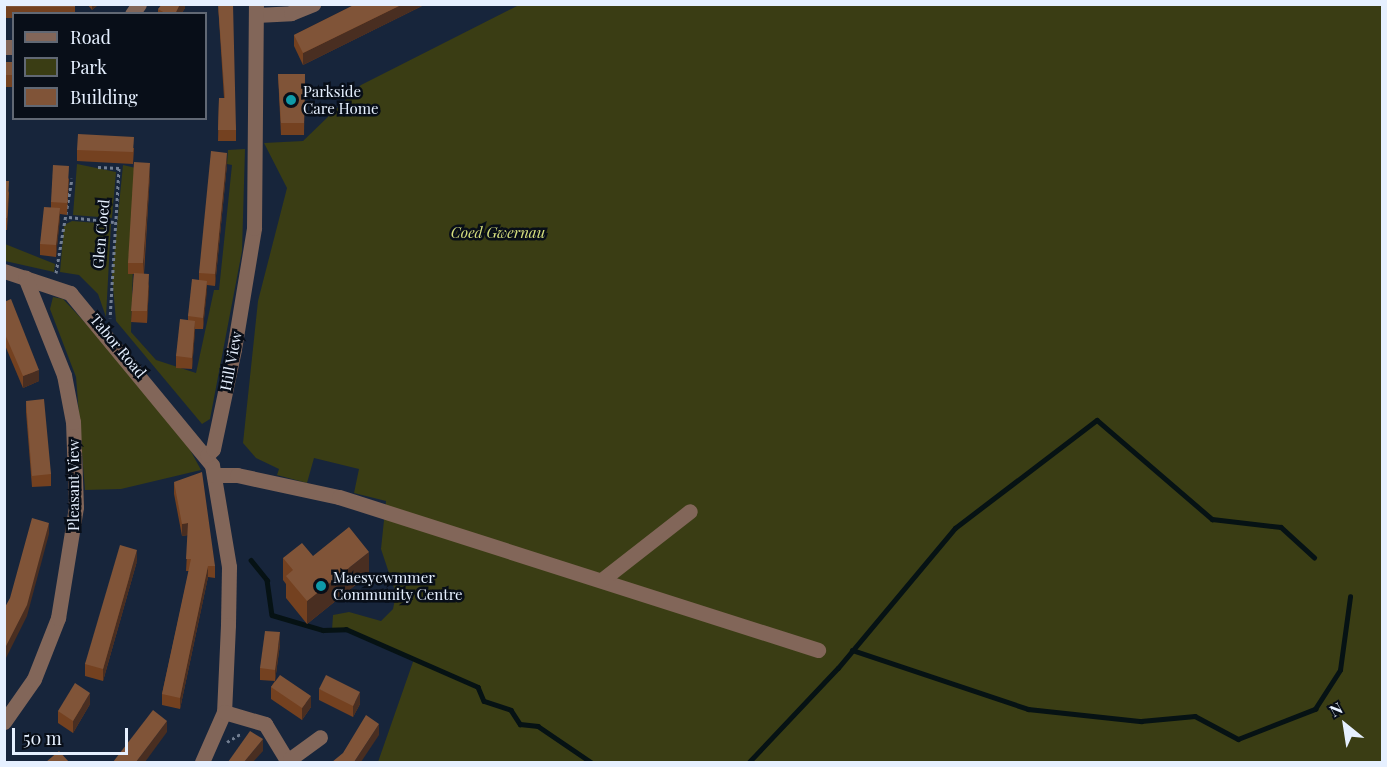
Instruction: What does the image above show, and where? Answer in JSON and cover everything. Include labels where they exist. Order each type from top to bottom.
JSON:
[{"type":"street","points":[[256,10],[291,13],[313,4]]},
{"type":"street","name":"Hill View","points":[[207,454],[213,449],[234,349],[254,228],[256,10]]},
{"type":"street","name":"Tabor Road","points":[[4,271],[55,284],[102,326],[207,454]]},
{"type":"street","name":"Pleasant View","points":[[4,722],[34,679],[58,618],[76,507],[73,422],[64,375],[25,277]]},
{"type":"street","points":[[202,762],[224,712],[229,567],[214,475],[207,454]]},
{"type":"street","points":[[214,475],[237,475],[339,497],[603,579],[818,650]]},
{"type":"street","points":[[603,579],[690,511]]},
{"type":"street","points":[[224,712],[265,724],[289,761],[320,737]]},
{"type":"path","name":"Glen Coed","points":[[98,167],[119,168],[106,322]]},
{"type":"path","points":[[69,217],[72,178]]},
{"type":"path","points":[[55,284],[62,222],[69,217],[114,222]]},
{"type":"path","points":[[223,745],[247,730]]},
{"type":"green space","name":"Coed Gwernau","points":[[519,5],[1382,5],[1382,762],[378,762],[414,659],[346,629],[332,630],[333,615],[349,612],[381,621],[393,609],[396,594],[381,549],[386,501],[354,493],[359,469],[314,458],[307,483],[277,475],[279,469],[256,458],[243,443],[258,301],[287,188],[264,143],[303,141],[361,85]]},
{"type":"green space","points":[[245,149],[242,251],[210,419],[202,424],[116,321],[112,276],[123,165],[136,168],[131,332],[156,360],[196,373],[214,290],[219,290],[232,165],[227,164],[228,150]]},
{"type":"green space","points":[[77,164],[116,172],[112,218],[73,215]]},
{"type":"green space","points":[[72,221],[111,224],[106,317],[98,294],[79,275],[60,272],[64,225]]},
{"type":"green space","points":[[5,244],[55,264],[54,272],[5,261]]},
{"type":"green space","points":[[53,297],[63,299],[105,344],[187,444],[201,470],[121,489],[85,490],[76,377],[50,309]]},
{"type":"building","points":[[4,4],[75,4],[75,7],[4,7]]},
{"type":"building","points":[[162,4],[180,4],[176,12],[163,12],[158,9]]},
{"type":"building","points":[[218,4],[233,4],[236,130],[218,130],[219,98],[225,98]]},
{"type":"building","points":[[356,4],[403,4],[303,53],[294,35]]},
{"type":"building","points":[[4,62],[12,62],[12,75],[4,75]]},
{"type":"building","name":"Parkside Care Home","points":[[278,74],[305,74],[304,123],[281,123]]},
{"type":"building","points":[[78,134],[134,137],[133,152],[77,150]]},
{"type":"building","points":[[211,151],[227,153],[215,274],[199,273]]},
{"type":"building","points":[[134,162],[150,163],[143,263],[128,263]]},
{"type":"building","points":[[53,165],[69,166],[67,203],[51,202]]},
{"type":"building","points":[[4,181],[9,181],[7,218],[4,218]]},
{"type":"building","points":[[44,207],[60,208],[56,245],[40,244]]},
{"type":"building","points":[[134,273],[149,274],[147,311],[131,311]]},
{"type":"building","points":[[192,279],[207,281],[203,318],[188,316]]},
{"type":"building","points":[[11,299],[39,370],[23,376],[4,332],[4,302]]},
{"type":"building","points":[[180,319],[195,321],[192,358],[176,356]]},
{"type":"building","points":[[44,399],[51,474],[32,476],[26,401]]},
{"type":"building","points":[[202,472],[215,566],[208,566],[180,698],[162,694],[191,559],[186,559],[188,523],[182,524],[174,482]]},
{"type":"building","points":[[32,518],[49,523],[27,605],[4,650],[4,609],[10,598]]},
{"type":"building","points":[[349,527],[369,552],[307,601],[286,576],[293,570],[283,558],[302,543],[313,556]]},
{"type":"building","points":[[120,545],[137,550],[103,669],[85,664]]},
{"type":"building","points":[[265,631],[280,632],[275,670],[260,668]]},
{"type":"building","points":[[280,675],[311,696],[302,708],[271,687]]},
{"type":"building","points":[[326,675],[360,692],[353,706],[319,689]]},
{"type":"building","points":[[75,683],[90,693],[73,721],[58,711]]},
{"type":"building","points":[[153,710],[167,721],[136,762],[113,762]]},
{"type":"building","points":[[366,715],[379,724],[354,762],[332,762],[343,753]]},
{"type":"building","points":[[250,731],[263,739],[244,762],[228,762]]},
{"type":"building","points":[[59,751],[69,762],[46,762]]},
{"type":"waterway","points":[[749,762],[838,668],[955,528],[1097,420],[1212,519],[1281,527],[1314,557]]},
{"type":"waterway","points":[[251,560],[267,580],[272,615],[323,630],[346,629],[478,687],[484,701],[511,710],[520,724],[538,726],[591,762]]},
{"type":"waterway","points":[[852,650],[1028,709],[1141,721],[1195,716],[1238,739],[1315,709],[1340,670],[1350,597]]},
{"type":"place","name":"Parkside Care Home","points":[[291,100]]},
{"type":"place","name":"Maesycwmmer Community Centre","points":[[321,586]]}]
